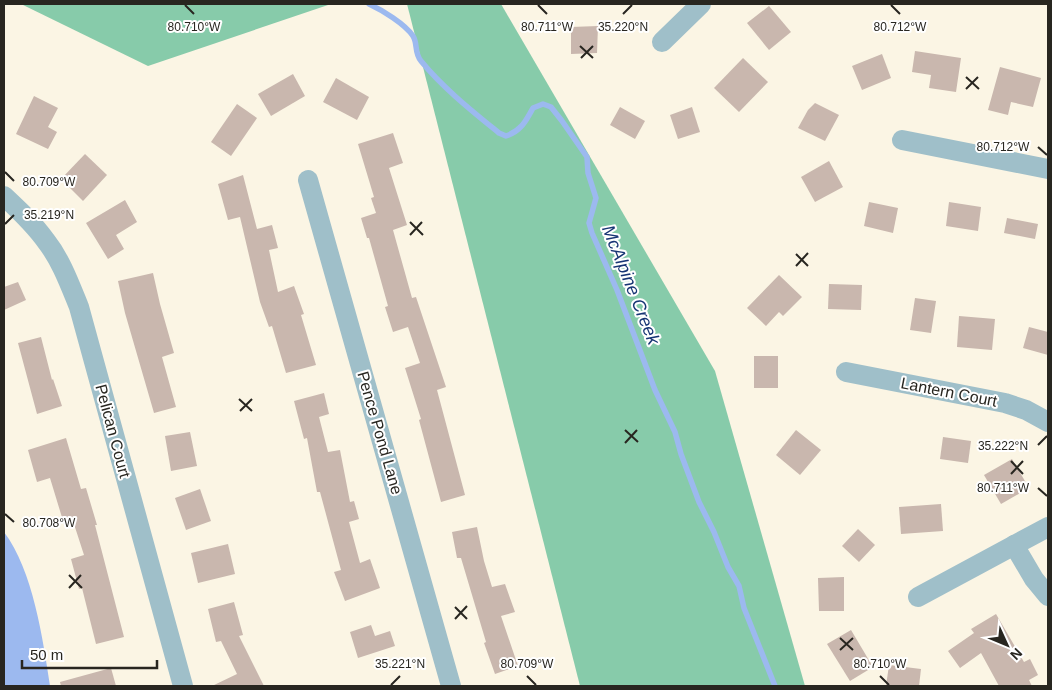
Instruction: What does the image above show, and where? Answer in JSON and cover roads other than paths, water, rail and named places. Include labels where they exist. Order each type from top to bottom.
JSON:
[{"type":"street","points":[[662,42],[701,4]]},
{"type":"street","points":[[902,140],[1048,169]]},
{"type":"street","name":"Pence Pond Lane","points":[[308,180],[451,686]]},
{"type":"street","name":"Pelican Court","points":[[4,196],[22,213],[47,242],[62,268],[79,307],[183,686]]},
{"type":"street","name":"Lantern Court","points":[[846,372],[1005,404],[1026,410],[1048,422]]},
{"type":"street","points":[[918,597],[1048,526]]},
{"type":"street","points":[[1014,545],[1034,579],[1048,596]]},
{"type":"water","points":[[4,532],[14,548],[29,585],[40,627],[50,686],[4,686]]},
{"type":"waterway","name":"McAlpine Creek","points":[[369,4],[405,27],[413,36],[419,58],[430,71],[458,99],[499,133],[506,136],[516,131],[533,108],[543,104],[551,107],[587,157],[588,173],[596,198],[589,223],[592,233],[617,290],[655,390],[675,432],[699,502],[728,567],[739,586],[744,608],[775,686]]}]
